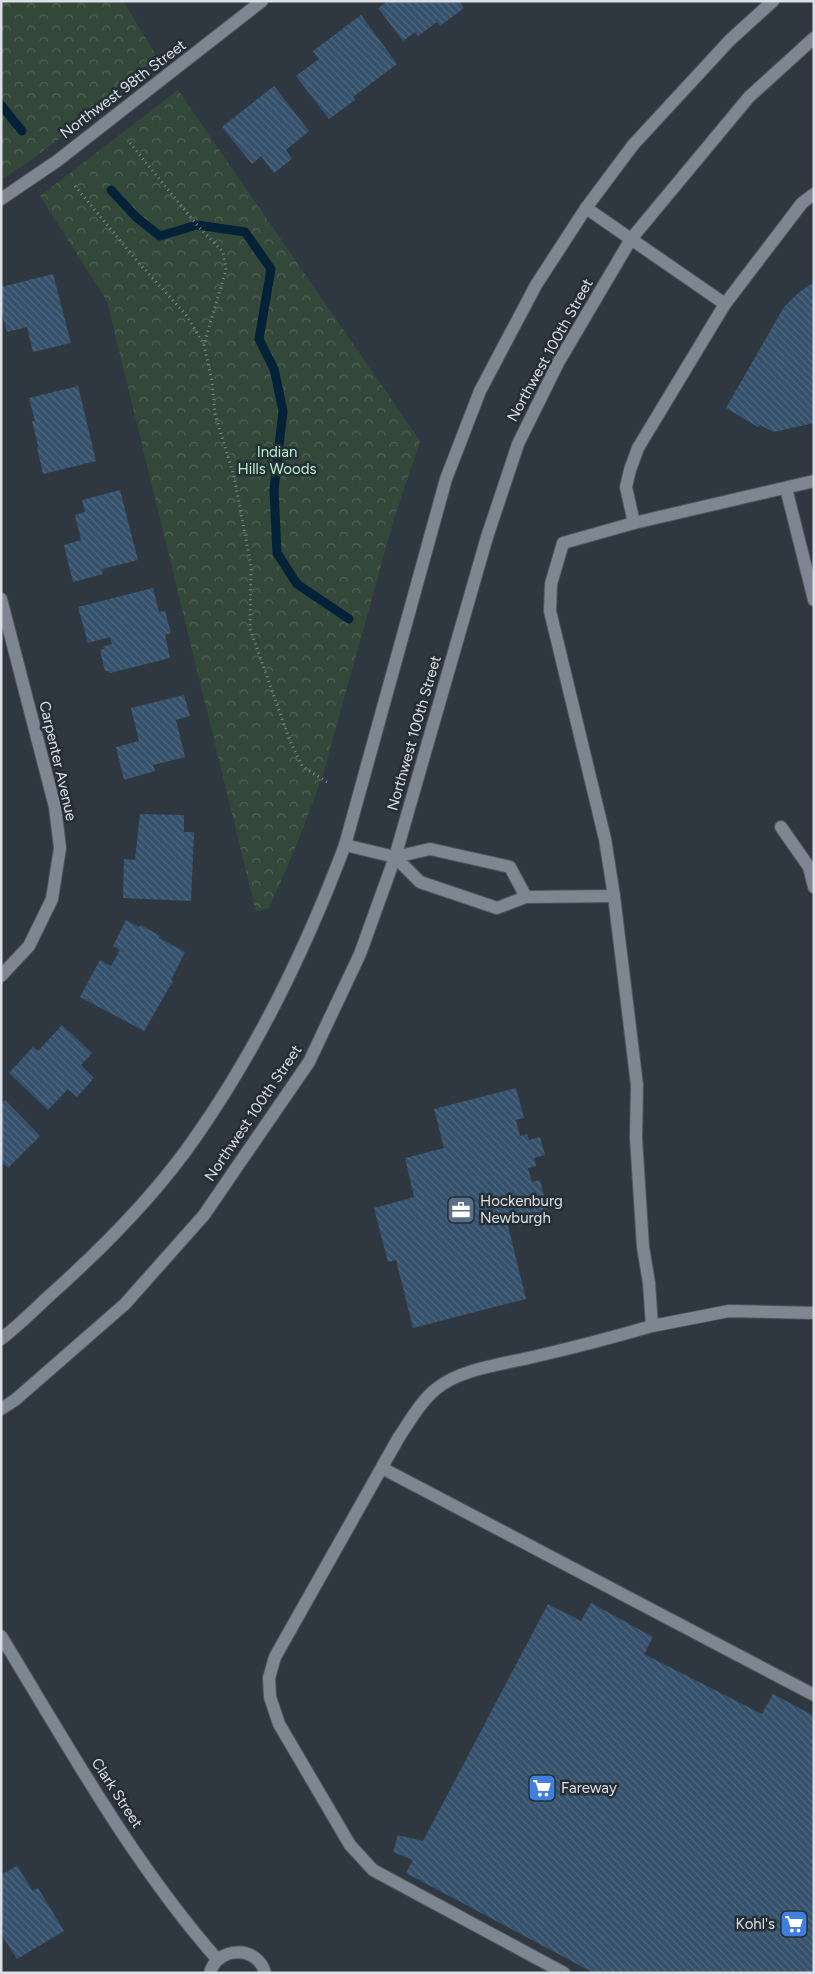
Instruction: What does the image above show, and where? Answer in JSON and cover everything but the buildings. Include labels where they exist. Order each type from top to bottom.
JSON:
[{"type":"main road","name":"Northwest 98th Street","points":[[1,199],[56,161],[262,1]]},
{"type":"main road","points":[[1,1339],[76,1272],[139,1208],[197,1135],[249,1053],[297,960],[330,885],[345,845],[446,479],[480,391],[536,285],[586,208],[633,145],[730,40],[773,1]]},
{"type":"main road","name":"Northwest 100th Street","points":[[1,1409],[14,1400],[125,1304],[204,1215],[309,1062],[360,954],[395,856],[487,537],[518,444],[558,363],[631,239],[749,97],[814,38]]},
{"type":"main road","points":[[634,523],[626,488],[636,453],[725,304],[802,204],[814,194]]},
{"type":"main road","points":[[586,208],[725,304]]},
{"type":"main road","points":[[652,1326],[649,1283],[643,1247],[636,1138],[637,1085],[614,896],[605,838],[551,619],[551,584],[563,543],[634,523],[814,481]]},
{"type":"main road","points":[[786,488],[814,600]]},
{"type":"main road","name":"Carpenter Avenue","points":[[1,599],[55,807],[60,848],[52,900],[29,946],[1,976]]},
{"type":"main road","points":[[781,827],[809,867],[814,887]]},
{"type":"main road","points":[[345,845],[395,856],[430,848],[510,867],[526,897]]},
{"type":"main road","points":[[395,856],[420,882],[498,908],[526,897],[614,896]]},
{"type":"main road","points":[[564,1973],[373,1870],[350,1845],[279,1724],[270,1697],[269,1678],[275,1657],[399,1437],[436,1389],[451,1379],[652,1326],[729,1311],[814,1313]]},
{"type":"main road","points":[[382,1468],[814,1695]]},
{"type":"main road","name":"Clark Street","points":[[1,1636],[112,1819],[195,1934],[217,1959]]},
{"type":"main road","points":[[210,1973],[217,1959],[237,1951],[248,1954],[258,1960],[265,1973]]},
{"type":"path","points":[[130,143],[197,225],[223,252],[226,270],[204,345]]},
{"type":"path","points":[[74,186],[138,262],[187,316],[204,345],[212,381],[215,414],[234,476],[251,566],[250,629],[290,741],[302,766],[330,784]]},
{"type":"green space","points":[[1,1],[123,1],[160,62],[31,160],[1,180]]},
{"type":"green space","name":"Indian Hills Woods","points":[[178,90],[420,441],[394,519],[323,774],[284,875],[269,908],[256,912],[107,301],[40,196]]},
{"type":"waterway","points":[[1,105],[22,131]]},
{"type":"waterway","points":[[111,190],[136,217],[160,236],[197,225],[245,232],[271,269],[259,339],[274,369],[283,411],[274,490],[277,553],[297,584],[349,619]]},
{"type":"place","name":"Hockenburg Newburgh","points":[[461,1210]]},
{"type":"place","name":"Fareway","points":[[542,1788]]},
{"type":"place","name":"Kohl's","points":[[794,1924]]}]
